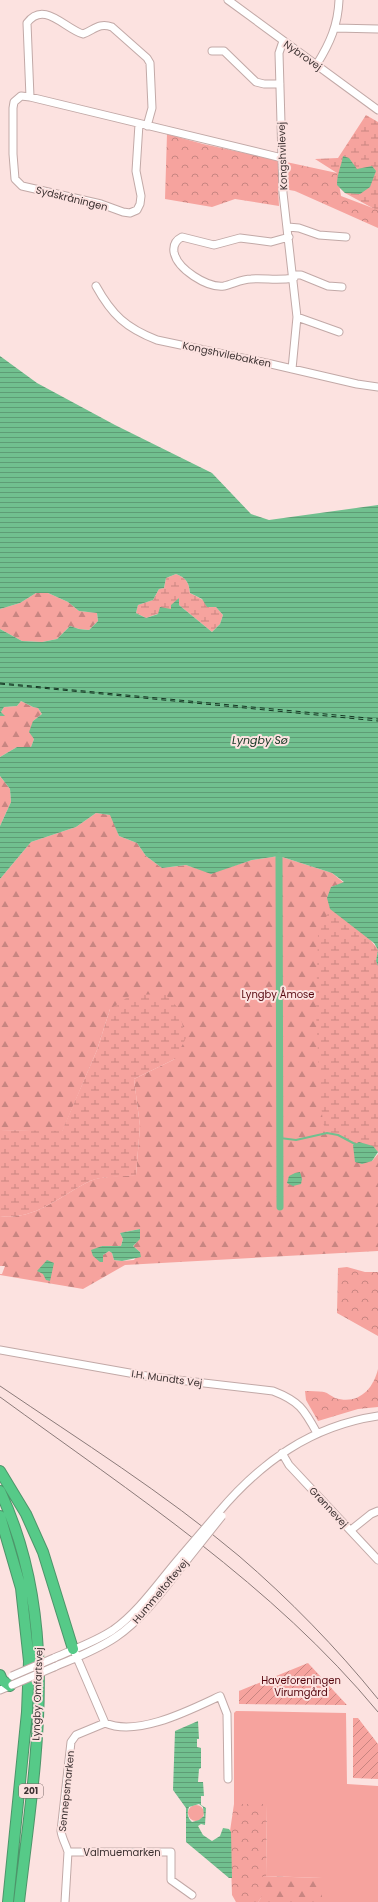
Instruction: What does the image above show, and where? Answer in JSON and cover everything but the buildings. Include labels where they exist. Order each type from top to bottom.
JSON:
[{"type":"highway","points":[[0,1471],[26,1514],[43,1552],[75,1654]]},
{"type":"highway","name":"Lyngby Omfartsvej","points":[[0,1491],[22,1546],[32,1586],[40,1656],[38,1713],[19,1902]]},
{"type":"highway","name":"Lyngby Omfartsvej","points":[[0,1516],[21,1588],[29,1661],[27,1712],[8,1902]]},
{"type":"street","name":"Nybrovej","points":[[228,0],[378,110]]},
{"type":"street","points":[[317,64],[330,43],[335,28],[339,0]]},
{"type":"street","points":[[147,126],[152,108],[151,68],[147,58],[112,27],[105,24],[98,25],[83,34],[77,32],[53,11],[45,9],[36,11],[30,16],[27,23],[30,97],[147,126],[282,158]]},
{"type":"street","points":[[335,28],[378,29]]},
{"type":"street","name":"Kongshvilevej","points":[[283,41],[279,53],[283,192],[294,277],[297,317],[292,369]]},
{"type":"street","points":[[212,51],[224,51],[256,82],[264,84],[280,84]]},
{"type":"street","name":"Sydskråningen","points":[[30,97],[21,96],[14,102],[13,108],[14,175],[18,183],[22,186],[101,204],[130,213],[137,210],[140,204],[141,196],[136,171],[139,124]]},
{"type":"street","points":[[288,227],[299,228],[319,235],[346,237]]},
{"type":"street","points":[[289,237],[271,242],[240,238],[214,245],[182,237],[176,242],[174,250],[178,262],[189,273],[214,285],[225,285],[249,279],[276,281],[301,275],[328,286],[342,287]]},
{"type":"street","name":"Kongshvilebakken","points":[[96,286],[107,305],[117,317],[140,333],[156,340],[357,384],[378,387]]},
{"type":"street","points":[[297,317],[339,332]]},
{"type":"street","name":"I.H. Mundts Vej","points":[[0,1350],[152,1377],[273,1391],[290,1397],[302,1408],[317,1433]]},
{"type":"street","name":"Hummeltoftevej","points":[[5,1682],[54,1666],[118,1626],[184,1558],[242,1488],[265,1466],[282,1453],[317,1433],[341,1423],[378,1416]]},
{"type":"street","name":"Grønnevej","points":[[282,1453],[289,1464],[378,1560]]},
{"type":"street","points":[[351,1530],[371,1514],[378,1511]]},
{"type":"street","points":[[75,1654],[105,1723],[114,1726],[133,1726],[167,1721],[220,1696],[227,1714],[228,1779]]},
{"type":"street","name":"Hummeltoftevej","points":[[5,1682],[54,1658],[75,1654]]},
{"type":"street","name":"Sennepsmarken","points":[[65,1902],[68,1852],[66,1844],[62,1838],[61,1831],[71,1742],[76,1735],[105,1723]]},
{"type":"street","name":"Valmuemarken","points":[[68,1852],[171,1852],[171,1880],[192,1895]]},
{"type":"green space","points":[[366,115],[378,122],[378,211],[345,193],[337,185],[337,173],[315,159],[338,158]]},
{"type":"green space","points":[[167,134],[203,144],[337,173],[341,196],[378,210],[378,228],[295,191],[278,188],[279,206],[235,199],[212,207],[165,199]]},
{"type":"green space","points":[[176,574],[186,581],[189,586],[190,593],[216,607],[223,615],[220,624],[212,632],[179,605],[179,598],[171,609],[146,618],[136,613],[138,605],[153,600],[159,589],[164,588],[166,578]]},
{"type":"green space","points":[[36,593],[48,593],[68,602],[79,611],[97,613],[98,621],[89,630],[70,626],[57,639],[42,642],[22,641],[0,629],[0,609],[20,603]]},
{"type":"green space","points":[[21,701],[38,708],[42,714],[33,721],[34,739],[31,747],[17,747],[0,757],[0,716],[4,716],[1,712],[4,707],[17,706]]},
{"type":"green space","points":[[0,776],[10,789],[11,802],[0,826]]},
{"type":"green space","name":"Lyngby Åmose","points":[[96,813],[111,815],[119,836],[137,843],[146,856],[162,868],[186,865],[211,873],[252,860],[279,856],[332,873],[344,883],[331,887],[378,950],[376,961],[378,966],[378,1152],[373,1146],[372,1161],[378,1154],[378,1251],[125,1265],[83,1289],[0,1275],[2,1274],[5,1266],[0,1266],[0,1216],[13,1217],[36,1211],[95,1179],[136,1175],[140,1126],[134,1079],[175,1059],[110,1009],[97,1050],[62,1132],[0,1130],[0,879],[31,842],[76,827]],"holes":[[[140,1229],[137,1242],[133,1246],[140,1252],[134,1260],[114,1260],[112,1253],[109,1251],[103,1255],[101,1246],[121,1246],[123,1239],[120,1233]]]},
{"type":"green space","points":[[330,909],[363,934],[378,950],[376,961],[378,966],[378,1152],[367,1144],[355,1144],[338,1135],[327,1133],[323,1123],[320,1095],[316,1012],[318,934]]},
{"type":"green space","points":[[165,994],[178,1008],[186,1038],[175,1059],[134,1079],[140,1126],[136,1175],[95,1179],[36,1211],[13,1217],[0,1216],[0,1130],[62,1131],[97,1050],[110,1009],[131,995]]},
{"type":"green space","points":[[347,1267],[365,1272],[378,1272],[378,1336],[337,1313],[338,1268]]},
{"type":"green space","points":[[378,1369],[378,1407],[358,1409],[318,1421],[306,1400],[305,1391],[324,1392],[335,1398],[343,1400],[351,1399],[363,1394],[368,1389],[376,1377]]},
{"type":"green space","name":"Haveforeningen Virumgård","points":[[308,1663],[347,1705],[239,1704],[239,1691]]},
{"type":"green space","points":[[236,1711],[346,1713],[347,1784],[378,1786],[378,1902],[322,1902],[322,1878],[266,1876],[267,1805],[234,1804],[234,1713]]},
{"type":"green space","points":[[353,1718],[358,1718],[378,1744],[378,1779],[353,1778]]},
{"type":"green space","points":[[234,1804],[267,1804],[266,1876],[261,1877],[261,1898],[258,1902],[236,1902],[232,1895],[230,1831]]},
{"type":"green space","points":[[193,1805],[199,1805],[204,1810],[202,1819],[199,1821],[193,1821],[188,1816],[188,1810]]},
{"type":"green space","points":[[261,1876],[322,1878],[322,1902],[258,1902],[261,1898]]},
{"type":"water","points":[[343,156],[349,158],[357,169],[372,166],[376,171],[370,187],[360,194],[345,193],[337,185],[338,174]]},
{"type":"water","name":"Lyngby Sø","points":[[0,356],[37,383],[115,425],[212,473],[251,514],[269,520],[378,505],[378,950],[374,943],[330,909],[327,898],[331,887],[344,882],[332,873],[279,856],[252,860],[211,874],[186,865],[162,868],[146,856],[137,843],[119,836],[110,815],[96,813],[76,827],[31,842],[0,879],[0,826],[11,802],[10,789],[0,776],[0,757],[17,747],[31,747],[34,739],[29,732],[33,721],[42,714],[38,708],[21,701],[17,706],[4,707],[1,712],[5,716],[0,716],[0,629],[22,641],[42,642],[57,639],[70,626],[89,630],[98,621],[97,613],[79,611],[68,602],[48,593],[36,593],[20,603],[0,609]],"holes":[[[176,574],[185,579],[189,586],[190,593],[202,599],[207,607],[216,607],[223,615],[220,624],[212,632],[179,605],[179,598],[171,605],[171,609],[160,607],[158,614],[146,618],[136,613],[138,605],[153,600],[159,589],[164,588],[166,578]]]},
{"type":"water","points":[[378,950],[378,966],[376,961]]},
{"type":"water","points":[[359,1142],[373,1146],[378,1152],[372,1161],[362,1164],[355,1162],[353,1145]]},
{"type":"water","points":[[300,1172],[302,1179],[301,1184],[293,1186],[287,1183],[289,1176]]},
{"type":"water","points":[[140,1229],[140,1239],[133,1246],[140,1252],[141,1257],[122,1261],[114,1260],[112,1253],[109,1251],[103,1255],[103,1262],[100,1262],[93,1256],[91,1250],[102,1246],[121,1246],[123,1239],[120,1233]]},
{"type":"water","points":[[47,1260],[54,1263],[50,1281],[46,1280],[43,1274],[37,1271]]},
{"type":"water","points":[[198,1721],[199,1739],[197,1739],[197,1747],[201,1748],[201,1768],[199,1769],[198,1782],[203,1782],[204,1796],[201,1796],[201,1805],[206,1808],[205,1825],[201,1824],[198,1826],[203,1835],[212,1841],[220,1836],[223,1828],[229,1829],[231,1832],[232,1878],[229,1878],[186,1842],[186,1808],[173,1790],[175,1731]],"holes":[[[199,1804],[203,1807],[204,1816],[199,1820],[192,1822],[188,1815],[189,1807]]]},
{"type":"waterway","points":[[279,856],[280,1207]]},
{"type":"waterway","points":[[280,1138],[296,1140],[327,1133],[338,1135],[355,1144]]},
{"type":"ferry route","points":[[0,683],[378,719]]},
{"type":"ferry route","points":[[0,684],[378,721]]},
{"type":"tram line","points":[[0,1386],[152,1489],[239,1556],[312,1624],[378,1699]]},
{"type":"tram line","points":[[0,1397],[200,1543],[247,1582],[293,1623],[337,1666],[378,1712]]}]
